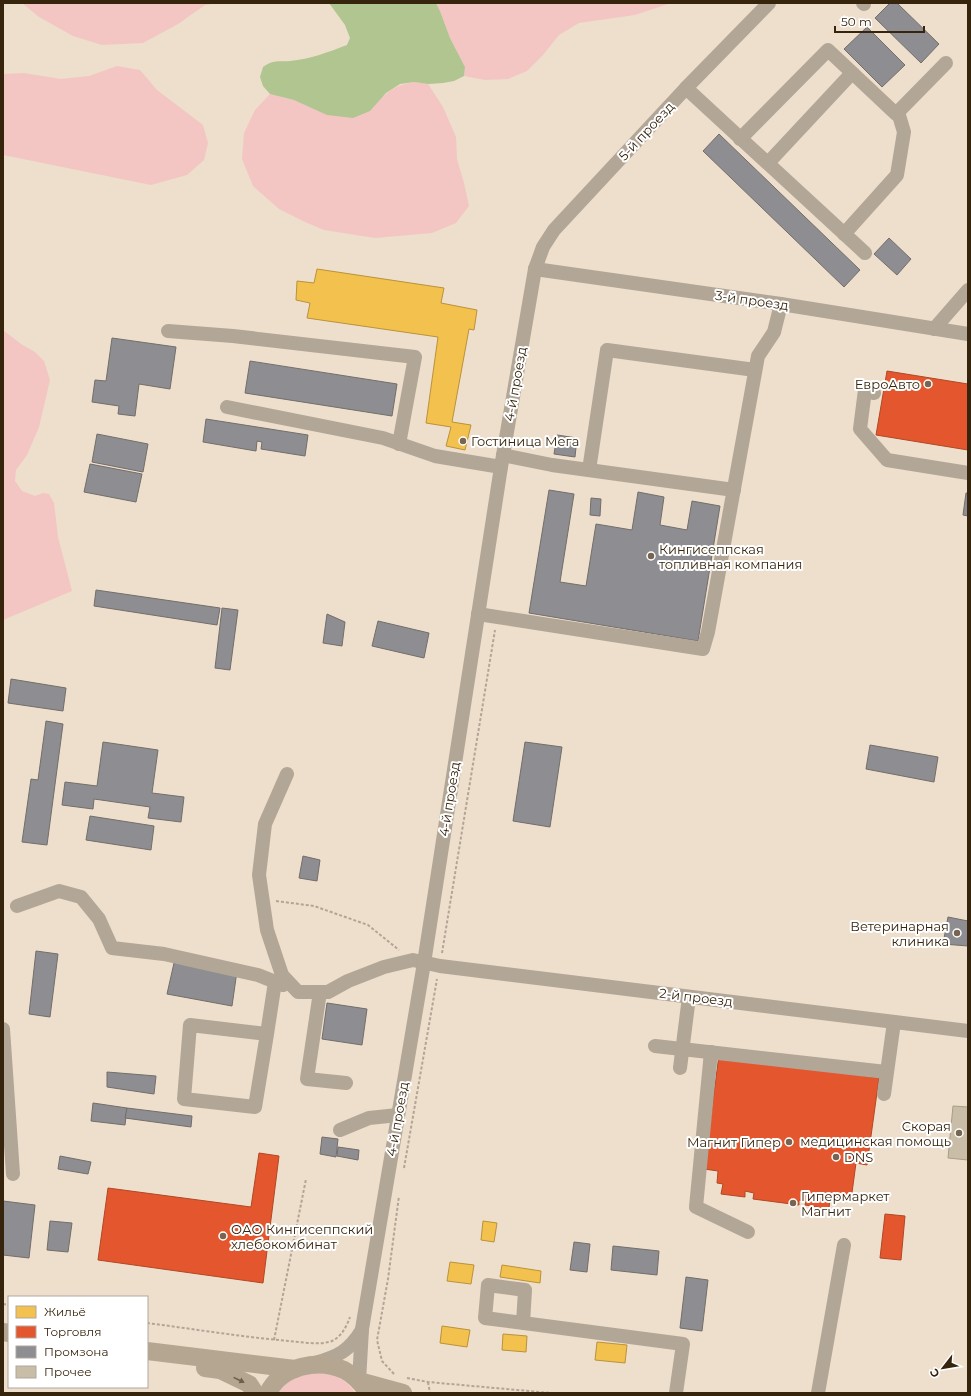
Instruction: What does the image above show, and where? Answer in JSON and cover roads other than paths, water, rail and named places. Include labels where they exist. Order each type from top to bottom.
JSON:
[{"type":"main road","points":[[148,1351],[302,1367],[327,1365],[344,1370],[364,1387],[402,1385]]},
{"type":"main road","points":[[148,1361],[220,1370],[249,1384],[254,1393]]},
{"type":"main road","points":[[268,1393],[281,1378],[302,1367]]},
{"type":"street","name":"5-й проезд","points":[[536,269],[543,247],[554,230],[686,88],[769,3]]},
{"type":"street","points":[[740,138],[828,50],[896,114],[946,63]]},
{"type":"street","points":[[768,164],[852,73]]},
{"type":"street","points":[[686,88],[864,254]]},
{"type":"street","points":[[844,234],[897,175],[904,132],[898,112]]},
{"type":"street","name":"3-й проезд","points":[[536,269],[781,304],[968,334]]},
{"type":"street","name":"4-й проезд","points":[[364,1387],[362,1329],[398,1115],[418,962],[478,614],[502,461],[536,269]]},
{"type":"street","points":[[934,329],[968,290]]},
{"type":"street","points":[[478,614],[703,649],[708,632],[758,356],[774,332],[781,304]]},
{"type":"street","points":[[168,332],[233,336],[415,357],[400,444]]},
{"type":"street","points":[[589,470],[607,350],[756,370]]},
{"type":"street","points":[[874,393],[865,390],[860,429],[887,460],[968,473]]},
{"type":"street","points":[[227,407],[383,438],[435,456],[552,465],[734,490]]},
{"type":"street","points":[[287,774],[265,824],[259,875],[268,930],[282,975],[298,992]]},
{"type":"street","points":[[17,906],[59,891],[80,897],[99,919],[112,948],[164,954],[258,975],[298,992],[328,992],[348,981],[384,967],[418,962]]},
{"type":"street","name":"2-й проезд","points":[[418,962],[968,1031]]},
{"type":"street","points":[[267,1034],[190,1026],[184,1098],[256,1107],[275,982]]},
{"type":"street","points":[[320,992],[307,1079],[346,1083]]},
{"type":"street","points":[[680,1068],[689,997]]},
{"type":"street","points":[[884,1094],[894,1022]]},
{"type":"street","points":[[3,1029],[13,1174]]},
{"type":"street","points":[[655,1046],[886,1072]]},
{"type":"street","points":[[711,1052],[696,1207],[748,1232]]},
{"type":"street","points":[[340,1130],[368,1118],[398,1115]]},
{"type":"street","points":[[818,1393],[844,1245]]},
{"type":"street","points":[[523,1323],[683,1344],[676,1393]]},
{"type":"street","name":"4-й проезд","points":[[302,1367],[334,1357],[356,1340],[362,1329]]},
{"type":"place","name":"ЕвроАвто","points":[[928,384]]},
{"type":"place","name":"Гостиница Мега","points":[[463,441]]},
{"type":"place","name":"Кингисеппская топливная компания","points":[[651,556]]},
{"type":"place","name":"Ветеринарная клиника","points":[[957,933]]},
{"type":"place","name":"Скорая медицинская помощь","points":[[959,1133]]},
{"type":"place","name":"Магнит Гипер","points":[[789,1142]]},
{"type":"place","name":"DNS","points":[[836,1157]]},
{"type":"place","name":"Гипермаркет Магнит","points":[[793,1203]]},
{"type":"place","name":"ОАО Кингисеппский хлебокомбинат","points":[[223,1236]]}]
